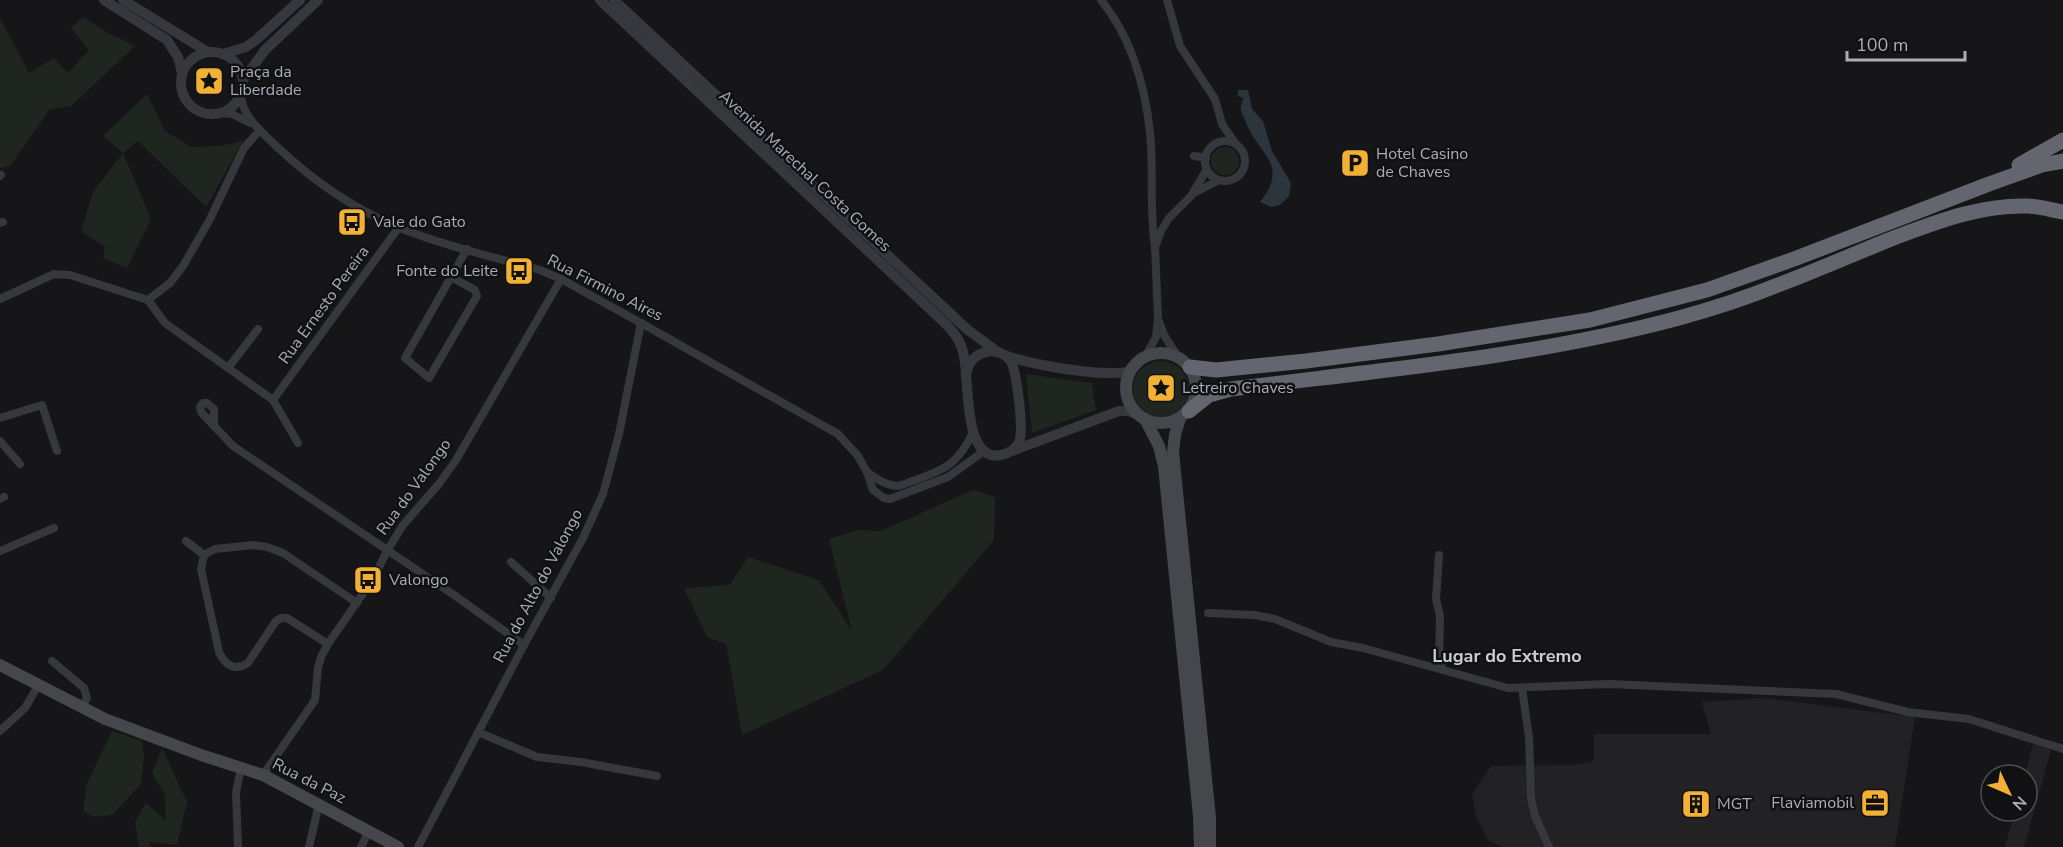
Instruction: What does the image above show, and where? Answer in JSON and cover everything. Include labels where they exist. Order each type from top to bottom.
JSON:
[{"type":"highway","points":[[1933,204],[2033,158],[2063,140]]},
{"type":"highway","points":[[1184,362],[1216,370],[1306,361],[1438,344],[1590,320],[1707,290],[1794,259],[1933,204],[2042,165],[2063,161]]},
{"type":"highway","points":[[1875,244],[1886,236],[1994,191],[2046,172],[2063,169]]},
{"type":"highway","points":[[1184,415],[1209,395],[1231,389],[1516,353],[1600,337],[1679,318],[1778,286],[1875,244],[1943,219],[1971,212],[2002,207],[2030,206],[2063,212]]},
{"type":"main road","points":[[1200,847],[1199,816],[1164,466],[1159,446],[1141,417],[1131,406],[1126,387],[1131,371],[1145,357],[1164,353],[1184,362],[1196,379],[1197,393],[1174,435],[1173,452],[1212,847]]},
{"type":"main road","points":[[1141,417],[1156,423],[1166,423],[1184,415]]},
{"type":"main road","name":"Rua da Paz","points":[[0,665],[133,730],[263,775],[398,847]]},
{"type":"street","points":[[104,0],[166,40],[178,57],[186,100],[201,112],[232,114],[257,127]]},
{"type":"street","points":[[123,0],[208,52],[224,54],[246,47],[256,40],[300,0]]},
{"type":"street","points":[[257,127],[244,112],[241,94],[243,81],[265,50],[318,0]]},
{"type":"street","name":"Avenida Marechal Costa Gomes","points":[[600,0],[954,332],[964,352],[973,432]]},
{"type":"street","name":"Avenida Marechal Costa Gomes","points":[[614,0],[968,330],[1002,353]]},
{"type":"street","points":[[1101,0],[1120,29],[1134,58],[1150,132],[1152,226],[1158,318],[1156,337],[1145,357]]},
{"type":"street","points":[[1155,247],[1169,218],[1191,196],[1219,180],[1233,180],[1239,176],[1244,167],[1244,154],[1222,124],[1215,99],[1180,46],[1167,0]]},
{"type":"street","points":[[182,73],[192,59],[208,52]]},
{"type":"street","points":[[224,54],[237,64],[243,81]]},
{"type":"street","points":[[220,113],[236,102],[241,94]]},
{"type":"street","points":[[1219,180],[1207,169],[1206,158],[1222,124]]},
{"type":"street","points":[[148,300],[170,283],[183,266],[209,221],[244,148],[257,127]]},
{"type":"street","name":"Rua Firmino Aires","points":[[257,127],[295,164],[334,193],[369,214],[399,227],[540,270],[561,279],[838,434],[858,456],[873,490],[884,498],[890,499],[948,477],[984,452]]},
{"type":"street","points":[[1212,146],[1223,141],[1235,143]]},
{"type":"street","points":[[1194,156],[1206,158]]},
{"type":"street","points":[[1191,196],[1207,169]]},
{"type":"street","name":"Rua Ernesto Pereira","points":[[273,400],[399,227]]},
{"type":"street","points":[[452,277],[475,290],[477,296],[429,378],[405,358],[467,249]]},
{"type":"street","points":[[0,299],[54,274],[70,275],[148,300],[165,323],[273,400],[298,444]]},
{"type":"street","name":"Rua do Valongo","points":[[263,775],[315,700],[321,657],[328,644],[374,579],[403,525],[438,485],[456,460],[561,279]]},
{"type":"street","points":[[1158,318],[1164,335],[1184,362]]},
{"type":"street","name":"Rua do Alto do Valongo","points":[[418,847],[583,538],[603,494],[619,434],[641,323]]},
{"type":"street","points":[[228,368],[258,329]]},
{"type":"street","points":[[966,376],[967,368],[974,357],[981,352],[1002,353],[1040,365],[1112,374],[1131,371]]},
{"type":"street","points":[[1002,353],[1014,367],[1022,433],[1016,447],[1009,453]]},
{"type":"street","points":[[0,418],[42,405],[57,451]]},
{"type":"street","points":[[973,432],[975,440],[984,452],[998,456],[1119,411],[1128,411],[1141,417]]},
{"type":"street","points":[[214,426],[233,446],[524,645]]},
{"type":"street","points":[[867,472],[882,482],[899,486],[933,473],[955,461],[967,446],[973,432]]},
{"type":"street","points":[[0,441],[20,464]]},
{"type":"street","points":[[0,551],[54,528]]},
{"type":"street","points":[[186,541],[204,555]]},
{"type":"street","points":[[328,644],[287,618],[281,618],[276,621],[248,663],[234,668],[222,660],[201,569],[204,555],[215,549],[253,544],[267,547],[283,553],[357,603]]},
{"type":"street","points":[[1439,555],[1436,599],[1440,616],[1439,659],[1443,670]]},
{"type":"street","points":[[511,562],[551,598]]},
{"type":"street","points":[[1208,612],[1275,619],[1331,642],[1363,648],[1508,688],[1609,684],[1836,694],[1908,712],[1969,719],[2063,749]]},
{"type":"street","points":[[52,661],[84,688],[87,698],[82,707]]},
{"type":"street","points":[[0,731],[25,708],[39,684]]},
{"type":"street","points":[[1522,688],[1529,737],[1531,798],[1535,816],[1549,847]]},
{"type":"street","points":[[478,732],[537,757],[581,762],[657,776]]},
{"type":"street","points":[[238,847],[236,792],[241,768]]},
{"type":"street","points":[[309,847],[319,804]]},
{"type":"street","points":[[361,847],[369,831]]},
{"type":"shaded area","points":[[83,17],[106,32],[135,46],[71,106],[50,109],[10,166],[0,168],[0,18],[29,73],[54,58],[68,73],[89,50],[71,28]]},
{"type":"shaded area","points":[[1238,90],[1248,90],[1252,109],[1263,121],[1272,151],[1291,183],[1289,196],[1280,205],[1271,207],[1260,202],[1269,189],[1272,168],[1242,114],[1243,98],[1238,96]]},
{"type":"shaded area","points":[[147,94],[165,131],[191,147],[220,146],[243,141],[206,207],[138,141],[123,153],[103,136]]},
{"type":"shaded area","points":[[1225,147],[1235,151],[1239,161],[1235,171],[1225,175],[1215,171],[1211,161],[1215,151]]},
{"type":"shaded area","points":[[123,153],[151,219],[127,268],[103,258],[105,247],[81,231],[93,192]]},
{"type":"shaded area","points":[[1155,361],[1167,361],[1177,365],[1185,373],[1189,389],[1185,405],[1177,413],[1167,417],[1155,417],[1145,413],[1137,405],[1133,395],[1133,383],[1137,373],[1145,365]]},
{"type":"shaded area","points":[[1026,374],[1092,383],[1096,410],[1032,433]]},
{"type":"shaded area","points":[[973,490],[995,497],[994,540],[883,670],[742,735],[726,644],[707,637],[684,588],[730,585],[748,557],[819,580],[852,631],[829,539],[858,530],[881,531]]},
{"type":"shaded area","points":[[1765,698],[1915,717],[1895,847],[1502,847],[1488,840],[1476,816],[1472,794],[1491,766],[1571,765],[1594,761],[1594,734],[1711,734],[1702,702]]},
{"type":"shaded area","points":[[112,731],[142,741],[144,757],[141,784],[112,815],[94,817],[83,811],[86,786]]},
{"type":"shaded area","points":[[2033,744],[2051,750],[2039,793],[2039,763],[2028,763]]},
{"type":"shaded area","points":[[162,748],[187,802],[177,845],[149,842],[151,847],[139,847],[135,822],[146,803],[166,821],[165,795],[152,773]]},
{"type":"shaded area","points":[[2012,823],[2031,823],[2024,847],[2005,847]]},
{"type":"place","name":"Praça da Liberdade","points":[[209,81]]},
{"type":"place","name":"Hotel Casino de Chaves","points":[[1355,163]]},
{"type":"place","name":"Vale do Gato","points":[[352,222]]},
{"type":"place","name":"Fonte do Leite","points":[[519,271]]},
{"type":"place","name":"Letreiro Chaves","points":[[1161,388]]},
{"type":"place","name":"Valongo","points":[[368,580]]},
{"type":"place","name":"Flaviamobil","points":[[1875,803]]},
{"type":"place","name":"MGT","points":[[1696,804]]},
{"type":"district","name":"Lugar do Extremo","points":[[1507,656]]}]
